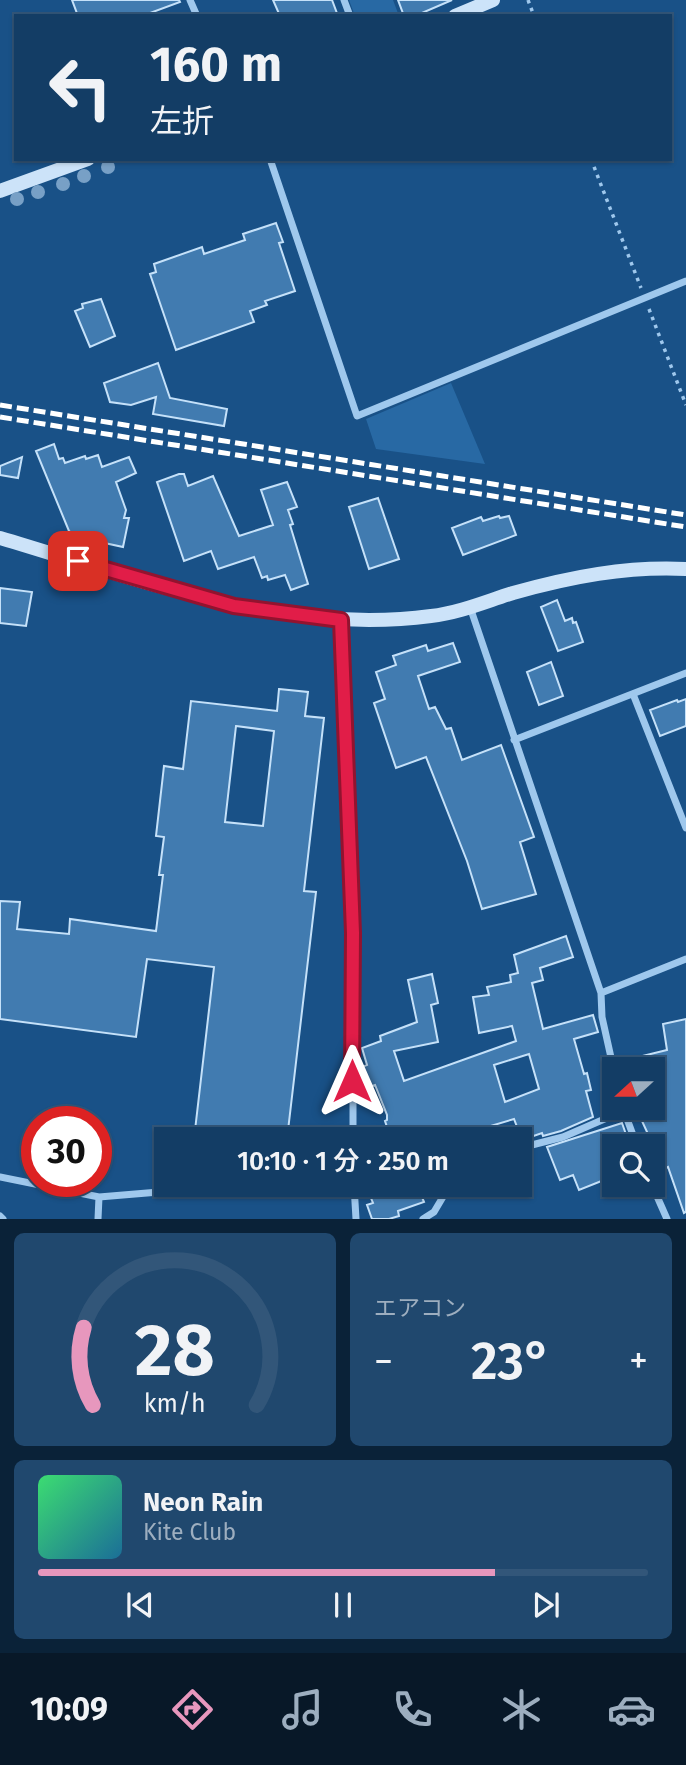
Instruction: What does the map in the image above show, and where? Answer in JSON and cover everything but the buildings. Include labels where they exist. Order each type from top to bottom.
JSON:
[{"type":"street","points":[[459,14],[486,1]]},
{"type":"street","points":[[0,191],[82,161]]},
{"type":"street","points":[[271,161],[356,416],[686,281]]},
{"type":"street","points":[[0,538],[234,606],[341,620],[434,616],[601,572],[653,567],[686,569]]},
{"type":"street","points":[[470,606],[601,993],[602,1017],[611,1057]]},
{"type":"street","points":[[341,620],[353,933],[352,1127]]},
{"type":"street","points":[[514,740],[686,673]]},
{"type":"street","points":[[633,694],[686,828]]},
{"type":"street","points":[[601,993],[686,959]]},
{"type":"street","points":[[532,1145],[563,1137],[602,1119]]},
{"type":"street","points":[[0,1177],[21,1181]]},
{"type":"street","points":[[112,1196],[154,1192]]},
{"type":"street","points":[[98,1219],[99,1197]]},
{"type":"street","points":[[355,1197],[356,1219]]},
{"type":"street","points":[[423,1219],[434,1212],[443,1197]]},
{"type":"street","points":[[657,1197],[667,1219]]},
{"type":"path","points":[[592,161],[686,405]]},
{"type":"shaded area","points":[[349,0],[393,0],[398,14],[354,14]]},
{"type":"shaded area","points":[[451,383],[485,464],[376,449],[366,419]]},
{"type":"railway","points":[[0,405],[686,515]]},
{"type":"railway","points":[[0,417],[686,527]]},
{"type":"route","points":[[78,561],[234,606],[341,620],[353,933],[352,1081]]}]
